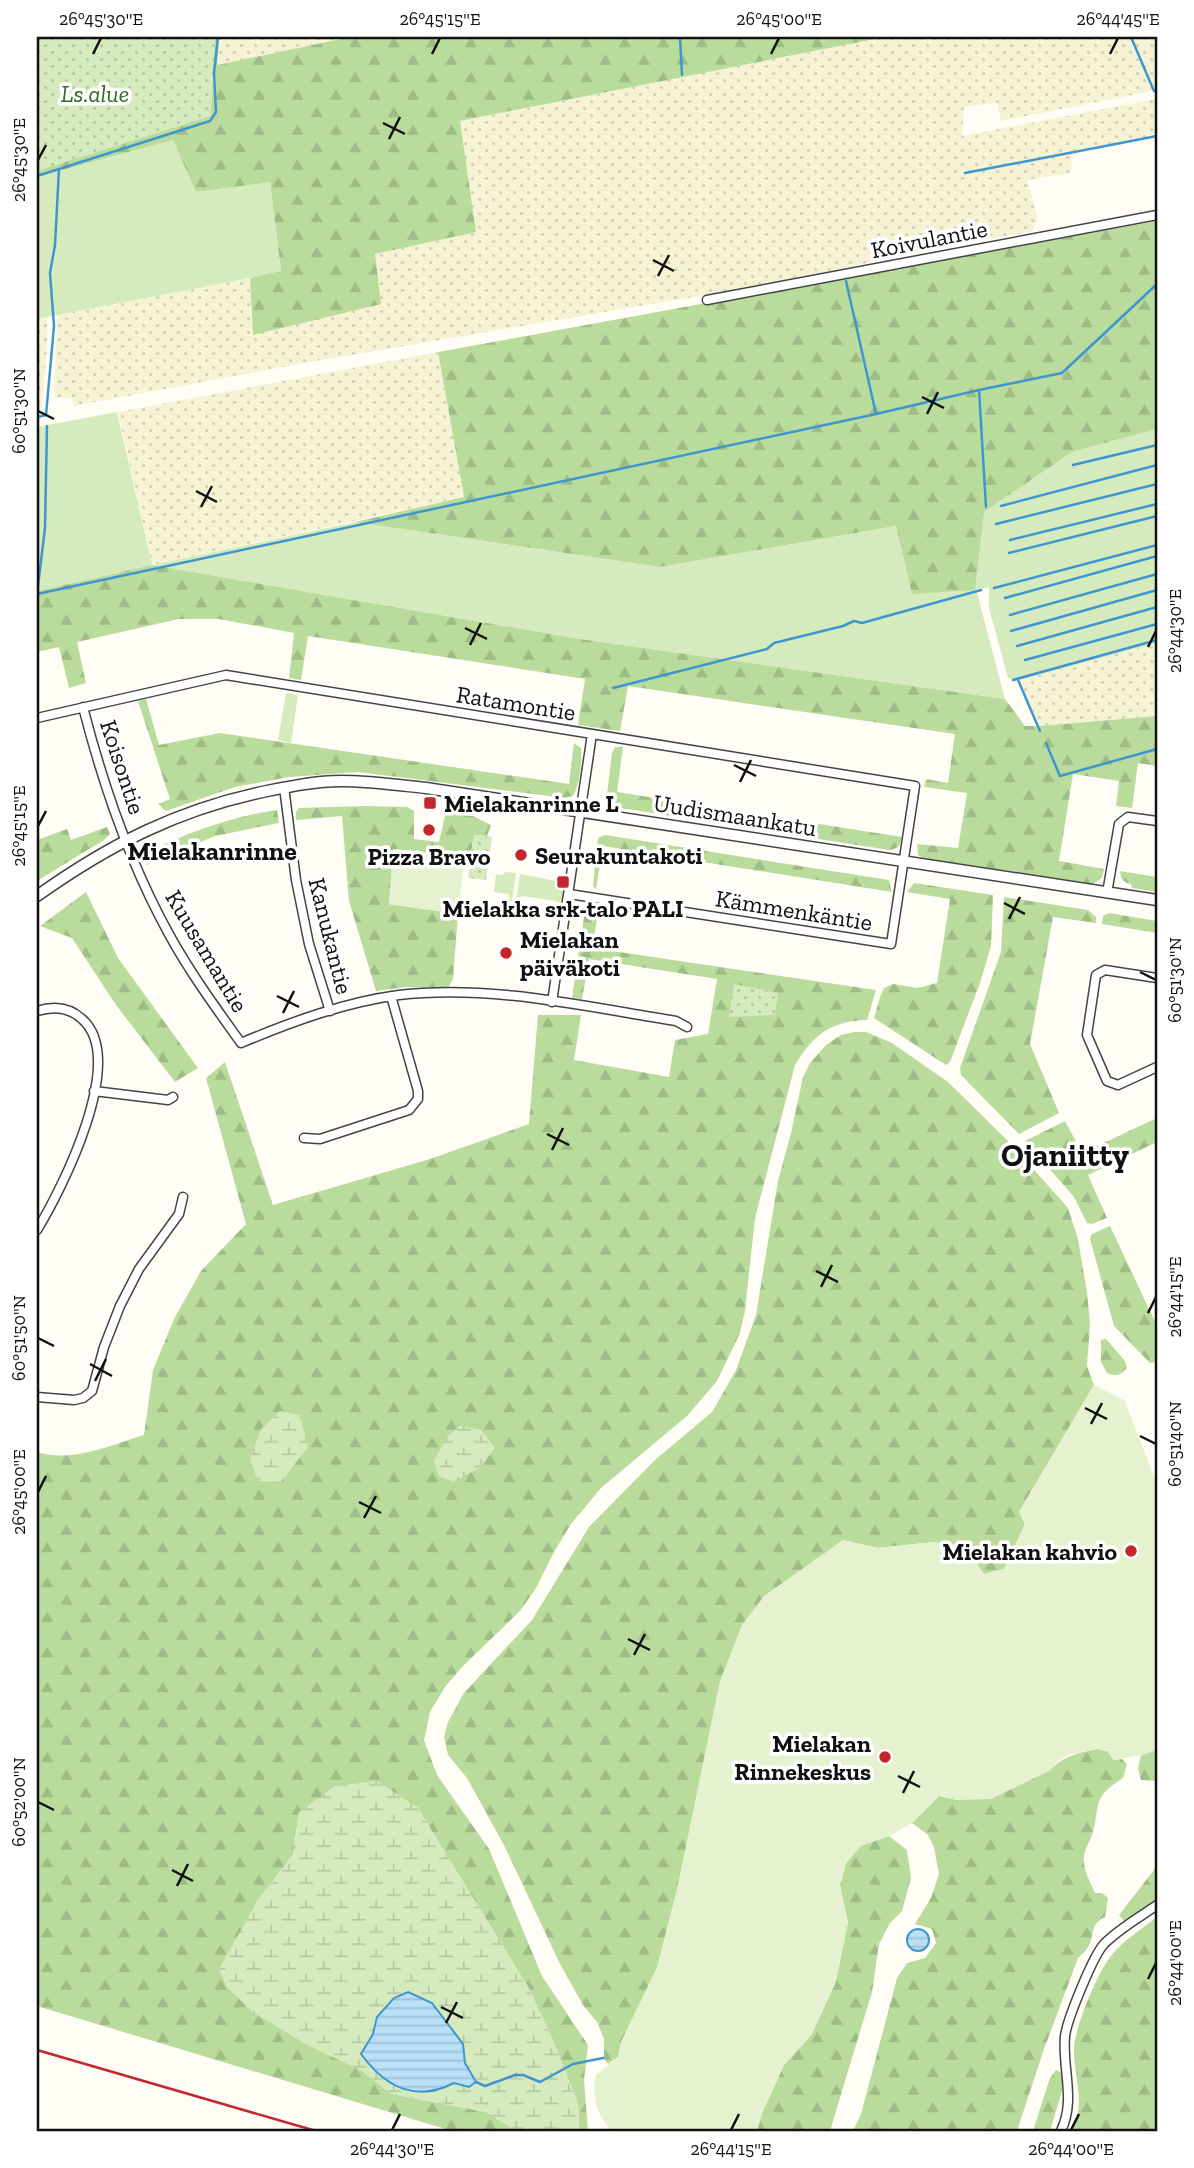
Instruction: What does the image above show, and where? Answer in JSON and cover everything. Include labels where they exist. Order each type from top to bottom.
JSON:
[{"type":"street","name":"Koivulantie","points":[[707,300],[1157,215]]},
{"type":"street","name":"Ratamontie","points":[[37,718],[226,675],[915,786],[903,863]]},
{"type":"street","name":"Koisontie","points":[[83,707],[126,839]]},
{"type":"street","points":[[552,1002],[592,734]]},
{"type":"street","name":"Uudismaankatu","points":[[37,896],[126,839],[188,811],[237,797],[340,781],[378,783],[582,812],[1157,901]]},
{"type":"street","name":"Kanukantie","points":[[284,788],[296,880],[309,944],[330,1010]]},
{"type":"street","points":[[1107,893],[1119,824],[1128,817],[1157,821]]},
{"type":"street","name":"Kuusamantie","points":[[126,839],[169,934],[198,982],[241,1043],[330,1010]]},
{"type":"street","name":"Kämmenkäntie","points":[[569,894],[891,944],[903,863]]},
{"type":"street","points":[[1157,978],[1105,970],[1096,975],[1087,1035],[1107,1081],[1112,1084],[1118,1085],[1157,1067]]},
{"type":"street","points":[[330,1010],[391,996],[455,992],[552,1002],[676,1021],[687,1027]]},
{"type":"street","points":[[304,1138],[320,1139],[409,1110],[415,1105],[418,1091],[391,996]]},
{"type":"street","points":[[37,1011],[53,1007],[72,1012],[92,1030],[97,1048],[94,1091],[82,1140],[68,1174],[37,1230]]},
{"type":"street","points":[[94,1091],[168,1100],[173,1097]]},
{"type":"street","points":[[37,1397],[74,1400],[83,1398],[92,1391],[104,1347],[120,1306],[139,1269],[179,1213],[183,1197]]},
{"type":"street","points":[[1061,2131],[1067,2118],[1069,2097],[1065,2035],[1084,1983],[1103,1944],[1157,1905]]},
{"type":"shaded area","points":[[219,37],[350,37],[216,65]]},
{"type":"shaded area","points":[[885,37],[1157,37],[1157,90],[1001,121],[997,103],[964,107],[962,136],[1156,99],[1157,135],[1072,151],[1071,173],[1027,180],[1038,218],[1032,232],[957,244],[764,285],[310,362],[74,406],[71,398],[54,398],[57,315],[250,278],[253,334],[374,254],[476,232],[459,121]]},
{"type":"shaded area","points":[[47,317],[41,415],[37,422],[37,319]]},
{"type":"shaded area","points":[[438,352],[464,497],[152,565],[118,412]]},
{"type":"shaded area","points":[[1157,643],[1157,716],[1040,726],[1019,680]]},
{"type":"green space","points":[[37,37],[219,37],[217,65],[350,37],[885,37],[460,121],[476,232],[375,254],[381,304],[253,335],[250,278],[281,271],[270,182],[196,192],[173,140],[37,177]]},
{"type":"green space","name":"Ls.alue","points":[[37,37],[215,37],[211,116],[37,171]]},
{"type":"green space","points":[[173,140],[197,192],[270,181],[281,272],[37,319],[37,177]]},
{"type":"green space","points":[[1157,221],[1157,429],[1072,452],[984,512],[975,590],[912,594],[896,526],[660,567],[355,522],[464,497],[438,352]]},
{"type":"green space","points":[[117,412],[152,565],[37,591],[37,427]]},
{"type":"green space","points":[[1157,429],[1157,643],[1019,680],[1008,678],[989,608],[989,588],[976,589],[1005,699],[580,639],[152,565],[355,522],[660,567],[896,526],[912,594],[984,512],[1072,452]]},
{"type":"green space","points":[[152,565],[580,639],[1005,699],[1025,726],[1157,716],[1157,766],[1138,763],[1132,808],[1116,806],[1119,781],[1073,774],[1059,861],[1104,869],[1102,878],[1093,884],[923,858],[918,855],[917,844],[958,848],[967,793],[924,787],[926,779],[948,783],[955,734],[628,686],[620,731],[578,725],[585,679],[308,636],[301,680],[289,678],[294,633],[219,619],[179,619],[77,642],[86,683],[69,688],[59,647],[37,652],[37,591]]},
{"type":"green space","points":[[286,693],[298,695],[291,743],[278,740]]},
{"type":"green space","points":[[146,699],[159,745],[220,733],[569,784],[574,743],[581,748],[580,773],[573,796],[565,798],[358,772],[289,777],[235,787],[166,811],[158,804],[170,799],[138,701]]},
{"type":"green space","points":[[615,747],[623,747],[617,792],[902,837],[897,848],[889,850],[614,807],[607,801],[607,795]]},
{"type":"green space","points":[[407,807],[414,811],[414,839],[439,842],[448,813],[473,816],[491,825],[487,836],[474,835],[471,853],[465,857],[394,849],[389,904],[458,914],[453,979],[449,986],[376,991],[349,901],[342,816],[296,820],[299,808]]},
{"type":"green space","points":[[277,810],[279,823],[215,836],[147,865],[145,857],[149,851],[181,837],[227,821]]},
{"type":"green space","points":[[107,827],[110,834],[104,840],[37,881],[37,840],[67,829],[71,840]]},
{"type":"green space","points":[[474,835],[492,837],[486,880],[468,878]]},
{"type":"green space","points":[[605,835],[889,880],[892,892],[603,846],[596,889],[593,886],[598,838]]},
{"type":"green space","points":[[393,849],[465,857],[458,914],[389,904]]},
{"type":"green space","points":[[1120,871],[1157,877],[1157,892],[1132,888],[1131,884],[1122,880]]},
{"type":"green space","points":[[504,872],[516,873],[512,901],[508,901],[509,894],[494,892],[496,874],[503,875]]},
{"type":"green space","points":[[520,874],[561,882],[561,905],[557,908],[557,901],[521,896],[520,902],[516,902]]},
{"type":"green space","points":[[914,883],[993,895],[991,946],[980,983],[950,1062],[946,1065],[874,1018],[884,988],[893,984],[917,988],[937,983],[950,899],[907,892]]},
{"type":"green space","points":[[86,892],[118,958],[198,1068],[175,1082],[116,1005],[72,938],[40,926]]},
{"type":"green space","points":[[1004,897],[1088,910],[1096,917],[1096,923],[1053,917],[1030,1044],[1059,1113],[1019,1134],[961,1075],[960,1068],[1001,952]]},
{"type":"green space","points":[[586,903],[599,907],[592,948],[876,990],[867,1020],[843,1023],[825,1031],[809,1045],[795,1065],[755,1218],[745,1311],[740,1333],[717,1381],[687,1416],[601,1488],[571,1524],[536,1588],[520,1611],[462,1667],[445,1687],[430,1712],[424,1740],[437,1775],[489,1849],[542,1976],[588,2045],[584,2080],[588,2131],[579,2131],[578,2104],[528,1987],[417,1807],[299,1812],[293,1855],[258,1900],[220,1970],[227,1987],[304,2043],[361,2070],[392,2094],[486,2112],[517,2131],[452,2131],[37,2006],[37,1452],[50,1455],[78,1454],[144,1435],[153,1370],[174,1319],[201,1271],[246,1224],[206,1078],[225,1062],[273,1205],[430,1159],[529,1124],[538,1015],[581,1015],[574,1060],[669,1077],[675,1040],[708,1034],[717,979],[589,959],[582,999],[572,998]]},
{"type":"green space","points":[[1109,913],[1157,921],[1157,933],[1102,924],[1103,916]]},
{"type":"green space","points":[[734,984],[778,993],[775,1015],[729,1017]]},
{"type":"green space","points":[[866,1032],[892,1043],[948,1082],[1011,1144],[1068,1208],[1078,1239],[1087,1292],[1090,1324],[1087,1366],[1094,1385],[1019,1512],[1025,1524],[1004,1569],[984,1574],[969,1552],[935,1542],[877,1548],[843,1540],[676,1894],[657,1968],[621,2042],[618,2057],[608,2064],[604,2059],[604,2039],[597,2022],[583,2005],[560,1964],[505,1847],[467,1778],[448,1755],[444,1737],[448,1722],[464,1693],[532,1620],[589,1527],[655,1460],[712,1412],[736,1370],[756,1315],[778,1181],[803,1077],[810,1063],[826,1045],[841,1035]]},
{"type":"green space","points":[[1157,1118],[1157,1142],[1088,1175],[1107,1218],[1092,1224],[1087,1223],[1074,1197],[1025,1141],[1065,1121],[1082,1153]]},
{"type":"green space","points":[[1110,1226],[1157,1326],[1155,1362],[1150,1363],[1114,1326],[1090,1239],[1092,1234]]},
{"type":"green space","points":[[1106,1339],[1125,1361],[1127,1368],[1118,1375],[1107,1373],[1101,1362],[1101,1340]]},
{"type":"green space","name":"Mielakan Rinnekeskus","points":[[1094,1385],[1125,1401],[1157,1485],[1157,1750],[1114,1760],[1107,1751],[1097,1749],[1068,1755],[1049,1771],[991,1799],[957,1800],[939,1796],[912,1823],[889,1836],[861,1846],[846,1863],[840,1885],[848,1923],[836,1982],[812,2034],[784,2065],[762,2113],[757,2131],[610,2131],[597,2109],[594,2088],[596,2075],[618,2057],[621,2042],[657,1968],[676,1894],[720,1681],[742,1625],[764,1596],[843,1540],[877,1548],[935,1542],[957,1544],[969,1552],[984,1574],[1004,1569],[1025,1524],[1019,1512]]},
{"type":"green space","points":[[280,1411],[300,1415],[308,1447],[281,1482],[258,1481],[250,1459],[261,1429]]},
{"type":"green space","points":[[460,1426],[481,1430],[495,1448],[479,1468],[453,1482],[439,1476],[434,1461],[447,1437]]},
{"type":"green space","points":[[1097,1749],[1107,1751],[1114,1760],[1122,1759],[1127,1764],[1123,1778],[1100,1799],[1093,1832],[1084,1855],[1085,1870],[1095,1893],[1102,1893],[1108,1898],[1105,1917],[1095,1925],[1089,1945],[1078,1958],[1017,2131],[853,2131],[861,2114],[897,1978],[907,1963],[925,1958],[936,1943],[932,1929],[915,1924],[931,1898],[939,1874],[934,1847],[928,1835],[912,1823],[939,1796],[957,1800],[1049,1771],[1065,1759]]},
{"type":"green space","points":[[1157,1750],[1157,1781],[1141,1780],[1138,1768],[1141,1755]]},
{"type":"green space","points":[[377,1781],[417,1807],[528,1987],[578,2104],[579,2131],[517,2131],[486,2112],[392,2094],[361,2070],[304,2043],[252,2012],[227,1987],[219,1969],[258,1900],[293,1855],[299,1812],[335,1786]]},
{"type":"green space","points":[[889,1836],[907,1850],[911,1878],[902,1911],[890,1923],[879,1944],[872,1992],[830,2131],[757,2131],[762,2113],[784,2065],[812,2034],[848,1923],[840,1885],[846,1863],[861,1845]]},
{"type":"green space","points":[[1157,1866],[1157,1899],[1124,1921],[1119,1915]]},
{"type":"green space","points":[[1157,1917],[1157,2131],[1072,2131],[1079,2101],[1074,2051],[1086,2004],[1103,1968],[1113,1954]]},
{"type":"green space","points":[[1056,2070],[1062,2073],[1062,2091],[1050,2131],[1033,2131],[1050,2078]]},
{"type":"water","points":[[918,1929],[926,1932],[929,1940],[926,1948],[918,1951],[910,1948],[907,1940],[910,1932]]},
{"type":"water","points":[[408,1992],[432,2003],[463,2044],[465,2063],[476,2082],[469,2087],[454,2083],[426,2092],[402,2088],[380,2075],[361,2054],[373,2034],[377,2017],[394,1998]]},
{"type":"waterway","points":[[37,176],[210,121],[216,112],[214,73],[218,37]]},
{"type":"waterway","points":[[680,37],[682,75]]},
{"type":"waterway","points":[[1131,37],[1154,91]]},
{"type":"waterway","points":[[965,173],[1157,136]]},
{"type":"waterway","points":[[38,417],[46,415],[54,326],[50,273],[55,245],[59,169]]},
{"type":"waterway","points":[[846,281],[876,414],[979,390]]},
{"type":"waterway","points":[[986,507],[979,390],[1062,373],[1157,284]]},
{"type":"waterway","points":[[37,594],[876,414]]},
{"type":"waterway","points":[[37,594],[45,528],[47,426]]},
{"type":"waterway","points":[[1073,465],[1157,445]]},
{"type":"waterway","points":[[1001,506],[1157,465]]},
{"type":"waterway","points":[[996,524],[1157,484]]},
{"type":"waterway","points":[[1010,540],[1157,504]]},
{"type":"waterway","points":[[1009,553],[1157,516]]},
{"type":"waterway","points":[[994,588],[1157,545]]},
{"type":"waterway","points":[[1005,598],[1157,556]]},
{"type":"waterway","points":[[1010,615],[1157,574]]},
{"type":"waterway","points":[[613,688],[767,649],[774,643],[854,621],[862,623],[981,590]]},
{"type":"waterway","points":[[1011,631],[1157,590]]},
{"type":"waterway","points":[[1017,646],[1157,607]]},
{"type":"waterway","points":[[1025,660],[1157,624]]},
{"type":"waterway","points":[[1013,680],[1157,640]]},
{"type":"waterway","points":[[1018,680],[1040,731]]},
{"type":"waterway","points":[[1046,743],[1060,776],[1157,749]]},
{"type":"waterway","points":[[476,2082],[485,2086],[515,2075],[523,2075],[540,2082],[573,2064],[603,2058]]},
{"type":"railway","points":[[37,2050],[316,2131]]},
{"type":"place","name":"Mielakanrinne L","points":[[430,803]]},
{"type":"place","name":"Pizza Bravo","points":[[429,830]]},
{"type":"place","name":"Seurakuntakoti","points":[[521,855]]},
{"type":"place","name":"Mielakka srk-talo PALI","points":[[563,882]]},
{"type":"place","name":"Mielakan päiväkoti","points":[[506,953]]},
{"type":"place","name":"Mielakan kahvio","points":[[1131,1551]]},
{"type":"place","name":"Mielakan Rinnekeskus","points":[[885,1757]]},
{"type":"district","name":"Mielakanrinne","points":[[212,851]]},
{"type":"district","name":"Ojaniitty","points":[[1065,1155]]}]
